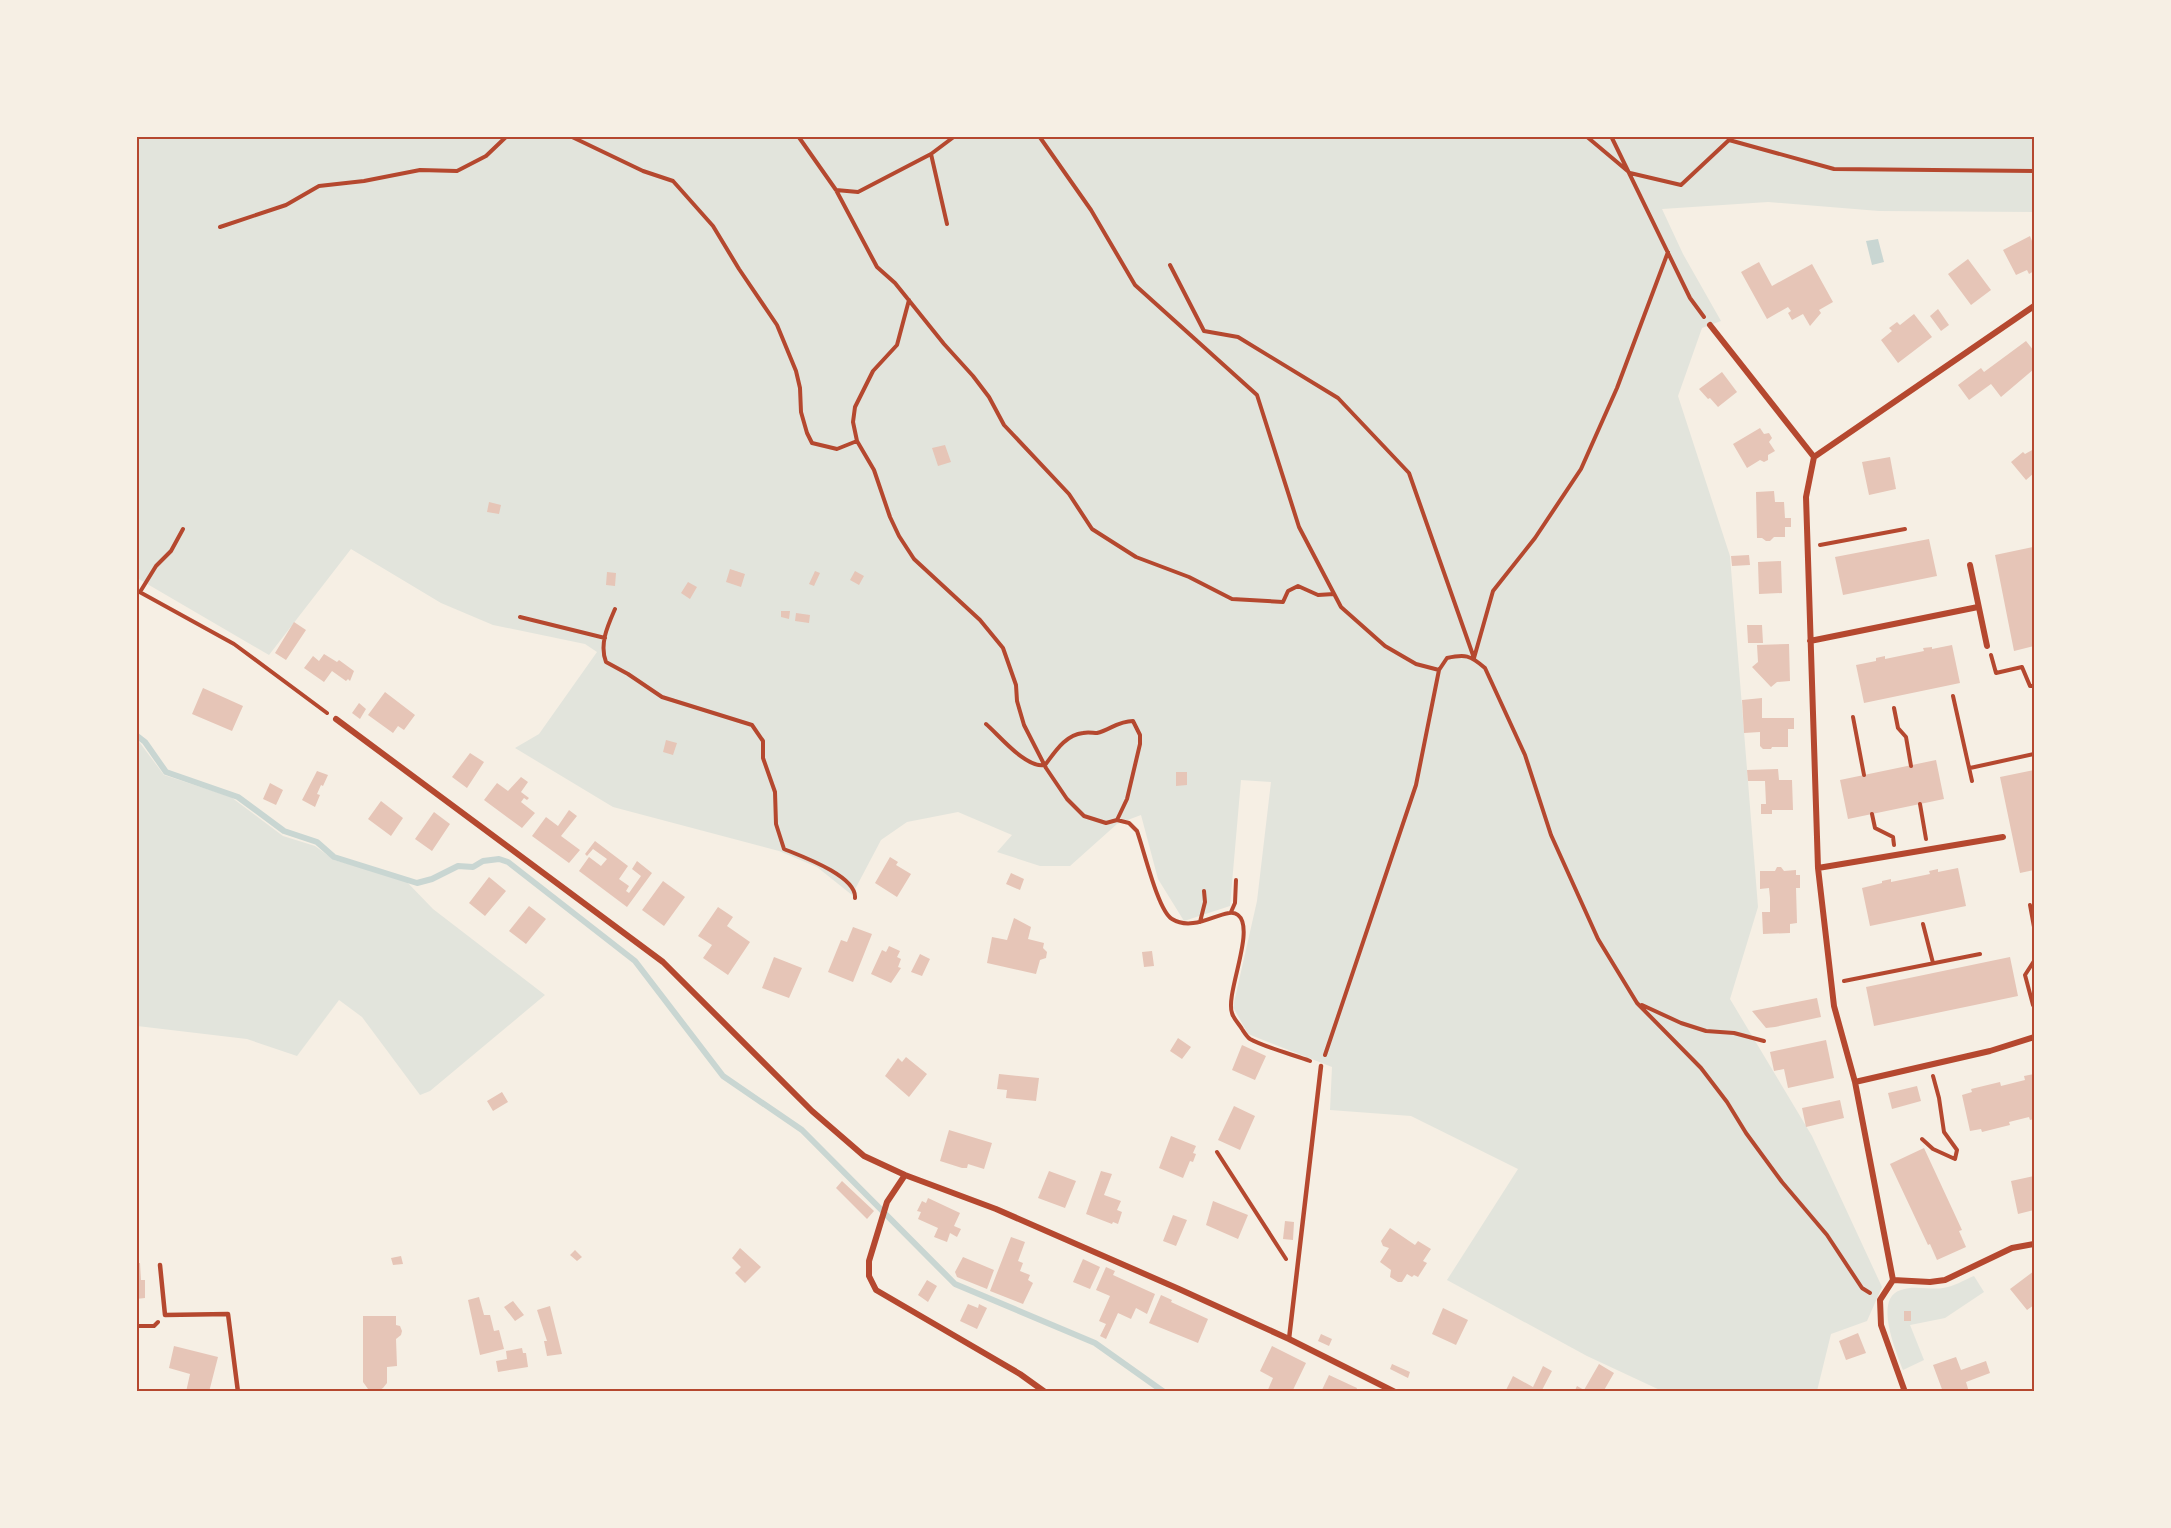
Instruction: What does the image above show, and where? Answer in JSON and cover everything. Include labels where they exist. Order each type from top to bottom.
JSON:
[{"type":"street","points":[[1905,1392],[1881,1325],[1880,1300],[1893,1280],[1855,1082],[1834,1006],[1818,868],[1806,497],[1814,458],[2034,306]]},
{"type":"street","points":[[1710,325],[1814,458]]},
{"type":"street","points":[[1970,565],[1987,646]]},
{"type":"street","points":[[1810,641],[1978,608]]},
{"type":"street","points":[[336,719],[663,962],[812,1111],[864,1156],[905,1175],[996,1209],[1289,1339],[1395,1392]]},
{"type":"street","points":[[1818,868],[2003,837]]},
{"type":"street","points":[[1855,1082],[1990,1051],[2034,1037]]},
{"type":"street","points":[[905,1175],[887,1203],[869,1261],[869,1276],[876,1290],[1020,1374],[1045,1392]]},
{"type":"street","points":[[1893,1280],[1930,1282],[1945,1280],[2012,1248],[2034,1244]]},
{"type":"lane","points":[[1289,1339],[1321,1066]]},
{"type":"lane","points":[[160,1265],[165,1315],[228,1314],[238,1392]]},
{"type":"path","points":[[220,227],[286,205],[319,186],[364,181],[420,170],[457,171],[486,156],[507,136]]},
{"type":"path","points":[[570,136],[643,171],[673,181],[713,226],[777,325],[796,371],[800,388],[801,412],[812,443],[837,448],[858,441]]},
{"type":"path","points":[[798,136],[836,190],[877,267],[895,283],[973,376],[989,397],[1004,425],[1069,494],[1092,529],[1136,557],[1189,577],[1232,599],[1282,602],[1288,591],[1298,586],[1318,595],[1334,594]]},
{"type":"path","points":[[836,190],[858,192],[932,154],[955,136]]},
{"type":"path","points":[[1039,136],[1091,210],[1135,285],[1257,395],[1299,527],[1341,607],[1384,646],[1416,664],[1439,670]]},
{"type":"path","points":[[1586,136],[1630,173],[1681,185],[1728,138],[1834,169],[2034,171]]},
{"type":"path","points":[[1611,136],[1690,298],[1710,325]]},
{"type":"path","points":[[932,154],[947,224]]},
{"type":"path","points":[[1474,659],[1493,591],[1534,538],[1581,469],[1617,388],[1668,252]]},
{"type":"path","points":[[1170,265],[1204,331],[1238,337],[1338,398],[1409,473],[1474,659]]},
{"type":"path","points":[[909,300],[897,345],[873,371],[855,407],[854,428],[858,441],[870,462],[890,517],[908,551],[980,620],[1003,648],[1016,685],[1022,719],[1045,765],[1067,799],[1080,813],[1106,824],[1116,820],[1129,823],[1137,831],[1162,908],[1171,919],[1183,924],[1200,923],[1231,912],[1238,915],[1242,921],[1243,931],[1241,955],[1231,1002],[1232,1013],[1248,1039],[1321,1066],[1416,786],[1439,670],[1447,658],[1461,655],[1474,659],[1485,668],[1525,755],[1551,835],[1598,939],[1637,1003],[1701,1068],[1782,1182],[1827,1235],[1862,1288],[1880,1300]]},
{"type":"path","points":[[183,529],[171,551],[156,566],[138,591],[234,644],[336,719]]},
{"type":"path","points":[[1816,546],[1905,529]]},
{"type":"path","points":[[615,609],[605,638],[603,654],[606,662],[662,697],[752,725],[763,741],[763,758],[776,792],[776,824],[784,849],[823,866],[841,877],[852,888],[855,898]]},
{"type":"path","points":[[520,617],[605,638]]},
{"type":"path","points":[[1987,646],[1996,673],[2022,667],[2030,687],[2034,686]]},
{"type":"path","points":[[1953,696],[1972,781]]},
{"type":"path","points":[[1894,708],[1898,728],[1906,736],[1911,766]]},
{"type":"path","points":[[1853,717],[1864,775]]},
{"type":"path","points":[[1045,765],[1055,750],[1074,735],[1084,732],[1097,733],[1121,721],[1132,721],[1140,735],[1140,744],[1127,799],[1116,820]]},
{"type":"path","points":[[986,724],[1024,759],[1040,766],[1045,765]]},
{"type":"path","points":[[1970,768],[2034,754]]},
{"type":"path","points":[[1920,804],[1926,840]]},
{"type":"path","points":[[1872,814],[1875,828],[1893,837],[1894,846]]},
{"type":"path","points":[[1231,912],[1235,903],[1236,880]]},
{"type":"path","points":[[1200,923],[1205,902],[1204,891]]},
{"type":"path","points":[[2030,905],[2034,927]]},
{"type":"path","points":[[1923,924],[1933,963]]},
{"type":"path","points":[[1844,981],[1980,954]]},
{"type":"path","points":[[2033,1005],[2025,975],[2034,962]]},
{"type":"path","points":[[1637,1003],[1681,1023],[1706,1031],[1734,1033],[1764,1041]]},
{"type":"path","points":[[1922,1139],[1933,1149],[1955,1158],[1957,1150],[1944,1132],[1940,1098],[1933,1076]]},
{"type":"path","points":[[1217,1152],[1297,1274]]},
{"type":"path","points":[[136,1326],[154,1326],[165,1315]]},
{"type":"shaded area","points":[[137,137],[2034,137],[2034,212],[1879,211],[1768,202],[1662,209],[1683,254],[1721,321],[1702,328],[1678,396],[1730,556],[1758,907],[1730,999],[1812,1136],[1882,1287],[1867,1321],[1831,1334],[1817,1391],[1662,1391],[1587,1356],[1447,1280],[1518,1169],[1411,1116],[1330,1110],[1332,1067],[1248,1034],[1233,1007],[1257,901],[1271,782],[1241,780],[1230,906],[1184,921],[1158,879],[1141,815],[1117,824],[1070,866],[1040,866],[997,852],[1012,835],[958,812],[907,822],[881,840],[852,895],[817,867],[779,851],[613,807],[515,748],[539,734],[597,652],[585,644],[493,625],[441,603],[351,549],[269,655],[137,578]]},
{"type":"shaded area","points":[[1878,239],[1884,262],[1872,265],[1866,241]]},
{"type":"shaded area","points":[[137,739],[164,775],[231,797],[283,836],[315,846],[334,860],[405,880],[433,909],[545,995],[430,1091],[420,1095],[362,1017],[339,1000],[297,1056],[247,1039],[137,1026]]},
{"type":"shaded area","points":[[1974,1276],[1984,1292],[1945,1318],[1910,1325],[1924,1360],[1903,1370],[1887,1314],[1893,1295],[1906,1289],[1947,1287]]},
{"type":"building","points":[[2030,236],[2034,246],[2034,271],[2029,274],[2027,270],[2016,275],[2003,250]]},
{"type":"building","points":[[1968,259],[1991,290],[1971,305],[1948,274]]},
{"type":"building","points":[[1759,262],[1772,286],[1812,264],[1833,302],[1819,310],[1821,313],[1810,326],[1803,314],[1792,320],[1788,307],[1767,319],[1741,272]]},
{"type":"building","points":[[1938,309],[1949,325],[1941,331],[1930,316]]},
{"type":"building","points":[[1914,314],[1932,337],[1898,363],[1881,340],[1892,331],[1889,328],[1897,322],[1900,325]]},
{"type":"building","points":[[2026,341],[2034,351],[2034,369],[2001,397],[1991,384],[1969,400],[1958,385],[1981,368],[1984,372]]},
{"type":"building","points":[[1722,372],[1737,392],[1718,407],[1699,389]]},
{"type":"building","points":[[1760,428],[1764,434],[1769,433],[1772,438],[1769,442],[1775,451],[1768,455],[1768,460],[1764,462],[1760,460],[1747,468],[1733,444]]},
{"type":"building","points":[[945,445],[951,462],[938,466],[932,448]]},
{"type":"building","points":[[2034,449],[2034,473],[2026,480],[2011,462],[2023,452],[2025,454]]},
{"type":"building","points":[[1890,457],[1896,489],[1869,495],[1862,462]]},
{"type":"building","points":[[1774,491],[1775,502],[1784,502],[1785,518],[1791,518],[1791,527],[1785,527],[1785,537],[1774,537],[1766,541],[1757,538],[1756,492]]},
{"type":"building","points":[[489,502],[501,505],[499,514],[487,512]]},
{"type":"building","points":[[1929,539],[1937,576],[1843,595],[1835,557]]},
{"type":"building","points":[[2033,547],[2034,646],[2014,651],[1995,555]]},
{"type":"building","points":[[1749,555],[1750,565],[1732,566],[1731,556]]},
{"type":"building","points":[[1781,561],[1782,593],[1759,594],[1758,562]]},
{"type":"building","points":[[730,569],[745,574],[741,587],[726,582]]},
{"type":"building","points":[[815,571],[820,573],[814,586],[809,584]]},
{"type":"building","points":[[855,571],[864,576],[859,585],[850,580]]},
{"type":"building","points":[[607,572],[616,573],[615,586],[606,585]]},
{"type":"building","points":[[688,582],[697,587],[690,599],[681,593]]},
{"type":"building","points":[[781,611],[790,611],[789,619],[781,617]]},
{"type":"building","points":[[796,613],[810,615],[809,623],[795,621]]},
{"type":"building","points":[[294,622],[306,630],[286,660],[275,653]]},
{"type":"building","points":[[1747,625],[1762,625],[1763,643],[1748,643]]},
{"type":"building","points":[[1789,644],[1790,681],[1777,682],[1771,687],[1752,667],[1758,662],[1757,645]]},
{"type":"building","points":[[1952,645],[1960,683],[1864,703],[1856,665],[1876,661],[1876,658],[1885,656],[1885,659],[1924,651],[1923,648],[1932,647],[1932,649]]},
{"type":"building","points":[[324,654],[337,662],[339,660],[354,671],[350,681],[348,679],[346,681],[332,671],[324,682],[304,668],[313,656],[319,661]]},
{"type":"building","points":[[203,688],[243,706],[232,731],[192,714]]},
{"type":"building","points":[[385,692],[415,715],[404,730],[398,726],[393,733],[368,715]]},
{"type":"building","points":[[1762,698],[1762,718],[1794,718],[1794,729],[1788,729],[1788,747],[1763,749],[1760,746],[1760,732],[1744,733],[1742,700]]},
{"type":"building","points":[[359,703],[366,709],[360,719],[352,713]]},
{"type":"building","points":[[666,740],[677,743],[673,755],[663,752]]},
{"type":"building","points":[[470,753],[484,762],[467,788],[452,777]]},
{"type":"building","points":[[1936,760],[1944,799],[1848,819],[1840,780]]},
{"type":"building","points":[[1778,769],[1779,780],[1792,780],[1793,810],[1772,810],[1772,814],[1761,814],[1761,804],[1766,804],[1765,781],[1748,781],[1747,770]]},
{"type":"building","points":[[2034,770],[2034,870],[2020,873],[2000,777]]},
{"type":"building","points":[[317,771],[328,775],[317,794],[320,795],[315,807],[302,800]]},
{"type":"building","points":[[1176,772],[1187,772],[1187,785],[1176,786]]},
{"type":"building","points":[[521,777],[528,782],[521,792],[529,798],[527,800],[524,798],[521,802],[535,813],[522,828],[484,800],[497,783],[508,791]]},
{"type":"building","points":[[270,783],[283,790],[276,805],[263,799]]},
{"type":"building","points":[[381,801],[403,818],[391,836],[368,819]]},
{"type":"building","points":[[569,810],[577,816],[561,836],[580,850],[569,863],[532,836],[546,817],[558,826]]},
{"type":"building","points":[[434,812],[450,824],[432,851],[415,839]]},
{"type":"building","points":[[595,841],[628,866],[619,879],[629,886],[626,891],[629,893],[641,876],[632,869],[637,861],[652,873],[627,907],[579,871],[589,857],[601,866],[607,859],[593,849],[587,856],[585,854]]},
{"type":"building","points":[[890,857],[898,862],[896,865],[911,874],[897,897],[875,883]]},
{"type":"building","points":[[1777,867],[1781,867],[1784,871],[1796,870],[1796,875],[1800,875],[1800,888],[1796,888],[1797,923],[1790,924],[1790,933],[1763,934],[1762,912],[1770,912],[1770,898],[1769,888],[1760,889],[1760,871],[1775,871]]},
{"type":"building","points":[[1958,868],[1966,906],[1870,926],[1862,888],[1891,879],[1891,882],[1930,874],[1929,871],[1938,869],[1938,872]]},
{"type":"building","points":[[1011,873],[1024,879],[1020,890],[1006,884]]},
{"type":"building","points":[[489,877],[506,891],[485,916],[469,903]]},
{"type":"building","points":[[663,881],[685,897],[664,926],[642,910]]},
{"type":"building","points":[[529,906],[546,919],[526,944],[509,931]]},
{"type":"building","points":[[718,907],[733,917],[727,926],[750,942],[728,975],[703,958],[712,945],[698,936]]},
{"type":"building","points":[[1014,918],[1031,927],[1028,939],[1044,943],[1046,958],[1040,960],[1036,974],[987,963],[992,937],[1007,940]]},
{"type":"building","points":[[853,927],[872,934],[853,982],[828,972],[841,940],[847,942]]},
{"type":"building","points":[[889,946],[900,951],[897,957],[901,959],[898,967],[901,968],[891,983],[871,974],[882,950],[886,952]]},
{"type":"building","points":[[1152,951],[1154,966],[1144,967],[1142,952]]},
{"type":"building","points":[[920,954],[930,959],[922,976],[911,972]]},
{"type":"building","points":[[774,957],[802,968],[789,998],[762,988]]},
{"type":"building","points":[[2010,957],[2018,996],[1874,1026],[1866,987]]},
{"type":"building","points":[[1817,998],[1821,1017],[1775,1027],[1766,1028],[1752,1011]]},
{"type":"building","points":[[1178,1038],[1191,1047],[1182,1059],[1170,1051]]},
{"type":"building","points":[[1826,1040],[1834,1078],[1788,1088],[1784,1069],[1774,1071],[1770,1052]]},
{"type":"building","points":[[1242,1045],[1266,1056],[1255,1080],[1232,1070]]},
{"type":"building","points":[[906,1057],[927,1074],[909,1097],[885,1076],[898,1058],[902,1062]]},
{"type":"building","points":[[999,1074],[1039,1078],[1036,1101],[1006,1098],[1007,1090],[997,1089]]},
{"type":"building","points":[[2034,1074],[2034,1119],[2030,1120],[2029,1117],[2009,1122],[2010,1125],[1982,1132],[1981,1129],[1970,1131],[1962,1095],[1972,1092],[1971,1089],[2000,1082],[2001,1086],[2025,1080],[2024,1076]]},
{"type":"building","points":[[1917,1086],[1921,1101],[1892,1109],[1888,1093]]},
{"type":"building","points":[[502,1092],[508,1102],[493,1111],[487,1101]]},
{"type":"building","points":[[1840,1100],[1844,1118],[1806,1127],[1802,1108]]},
{"type":"building","points":[[1234,1106],[1255,1116],[1240,1150],[1218,1140]]},
{"type":"building","points":[[949,1130],[992,1143],[984,1169],[968,1164],[967,1168],[962,1168],[940,1161]]},
{"type":"building","points":[[1171,1136],[1196,1146],[1193,1162],[1190,1161],[1183,1178],[1159,1168]]},
{"type":"building","points":[[1924,1148],[1962,1230],[1959,1231],[1966,1247],[1937,1260],[1890,1164]]},
{"type":"building","points":[[1049,1171],[1076,1181],[1065,1208],[1038,1198]]},
{"type":"building","points":[[1101,1171],[1112,1174],[1104,1195],[1121,1201],[1117,1210],[1122,1212],[1118,1224],[1086,1214]]},
{"type":"building","points":[[2034,1176],[2034,1210],[2018,1214],[2011,1181]]},
{"type":"building","points":[[842,1181],[874,1211],[867,1219],[836,1188]]},
{"type":"building","points":[[928,1198],[960,1213],[954,1226],[961,1229],[957,1237],[950,1233],[947,1242],[934,1237],[938,1228],[918,1219],[921,1212],[917,1211],[922,1201],[926,1203]]},
{"type":"building","points":[[1213,1201],[1248,1215],[1238,1239],[1206,1225]]},
{"type":"building","points":[[1173,1215],[1187,1220],[1176,1246],[1163,1241]]},
{"type":"building","points":[[1285,1221],[1294,1222],[1293,1240],[1283,1239]]},
{"type":"building","points":[[1390,1228],[1415,1245],[1418,1241],[1431,1249],[1423,1261],[1427,1263],[1418,1277],[1407,1274],[1402,1282],[1398,1282],[1390,1277],[1391,1270],[1380,1262],[1389,1248],[1383,1246],[1381,1241]]},
{"type":"building","points":[[1011,1237],[1025,1242],[1018,1261],[1023,1263],[1020,1271],[1030,1275],[1028,1280],[1033,1283],[1023,1304],[990,1291]]},
{"type":"building","points":[[740,1248],[761,1267],[745,1283],[735,1273],[741,1267],[732,1258]]},
{"type":"building","points":[[575,1250],[582,1257],[577,1261],[570,1255]]},
{"type":"building","points":[[401,1256],[403,1264],[393,1265],[391,1258]]},
{"type":"building","points":[[963,1257],[994,1270],[987,1289],[957,1277],[955,1272]]},
{"type":"building","points":[[1083,1259],[1100,1267],[1090,1289],[1073,1282]]},
{"type":"building","points":[[136,1263],[140,1263],[141,1280],[145,1280],[145,1298],[136,1299]]},
{"type":"building","points":[[1106,1267],[1115,1271],[1113,1275],[1155,1294],[1147,1314],[1136,1308],[1131,1319],[1118,1313],[1106,1339],[1100,1336],[1106,1324],[1099,1321],[1110,1296],[1096,1290]]},
{"type":"building","points":[[2034,1271],[2034,1305],[2027,1310],[2010,1289]]},
{"type":"building","points":[[927,1280],[937,1286],[928,1302],[918,1295]]},
{"type":"building","points":[[1161,1295],[1208,1319],[1198,1343],[1149,1323]]},
{"type":"building","points":[[479,1297],[484,1315],[490,1315],[494,1331],[499,1330],[504,1349],[480,1355],[468,1300]]},
{"type":"building","points":[[513,1301],[524,1315],[515,1321],[504,1307]]},
{"type":"building","points":[[968,1304],[978,1308],[979,1304],[987,1308],[977,1329],[960,1321]]},
{"type":"building","points":[[550,1306],[562,1354],[547,1356],[544,1341],[547,1341],[537,1310]]},
{"type":"building","points":[[1443,1308],[1468,1320],[1456,1345],[1432,1334]]},
{"type":"building","points":[[1904,1311],[1911,1311],[1911,1321],[1904,1321]]},
{"type":"building","points":[[363,1316],[396,1316],[396,1325],[400,1326],[402,1331],[396,1339],[397,1366],[387,1367],[387,1383],[378,1391],[368,1389],[363,1382]]},
{"type":"building","points":[[1858,1333],[1866,1353],[1846,1360],[1839,1341]]},
{"type":"building","points":[[1321,1334],[1332,1339],[1329,1346],[1318,1341]]},
{"type":"building","points":[[174,1346],[218,1357],[209,1392],[186,1392],[190,1374],[169,1368]]},
{"type":"building","points":[[1272,1346],[1306,1363],[1292,1392],[1280,1389],[1279,1392],[1267,1392],[1273,1378],[1260,1371]]},
{"type":"building","points":[[522,1348],[523,1353],[526,1353],[528,1367],[498,1372],[496,1361],[507,1359],[506,1351]]},
{"type":"building","points":[[1956,1357],[1961,1370],[1986,1361],[1990,1373],[1966,1382],[1969,1392],[1943,1392],[1933,1365]]},
{"type":"building","points":[[1392,1364],[1410,1372],[1408,1378],[1390,1369]]},
{"type":"building","points":[[1599,1364],[1614,1373],[1603,1392],[1574,1392],[1577,1386],[1584,1390]]},
{"type":"building","points":[[1543,1366],[1552,1371],[1541,1392],[1505,1392],[1513,1376],[1533,1387]]},
{"type":"building","points":[[1329,1375],[1357,1388],[1356,1392],[1321,1392]]},
{"type":"waterway","points":[[136,735],[145,742],[166,772],[238,797],[284,831],[317,842],[334,857],[417,883],[432,879],[458,866],[473,867],[483,861],[499,859],[508,862],[635,961],[723,1076],[802,1130],[955,1284],[1095,1343],[1164,1392]]}]
